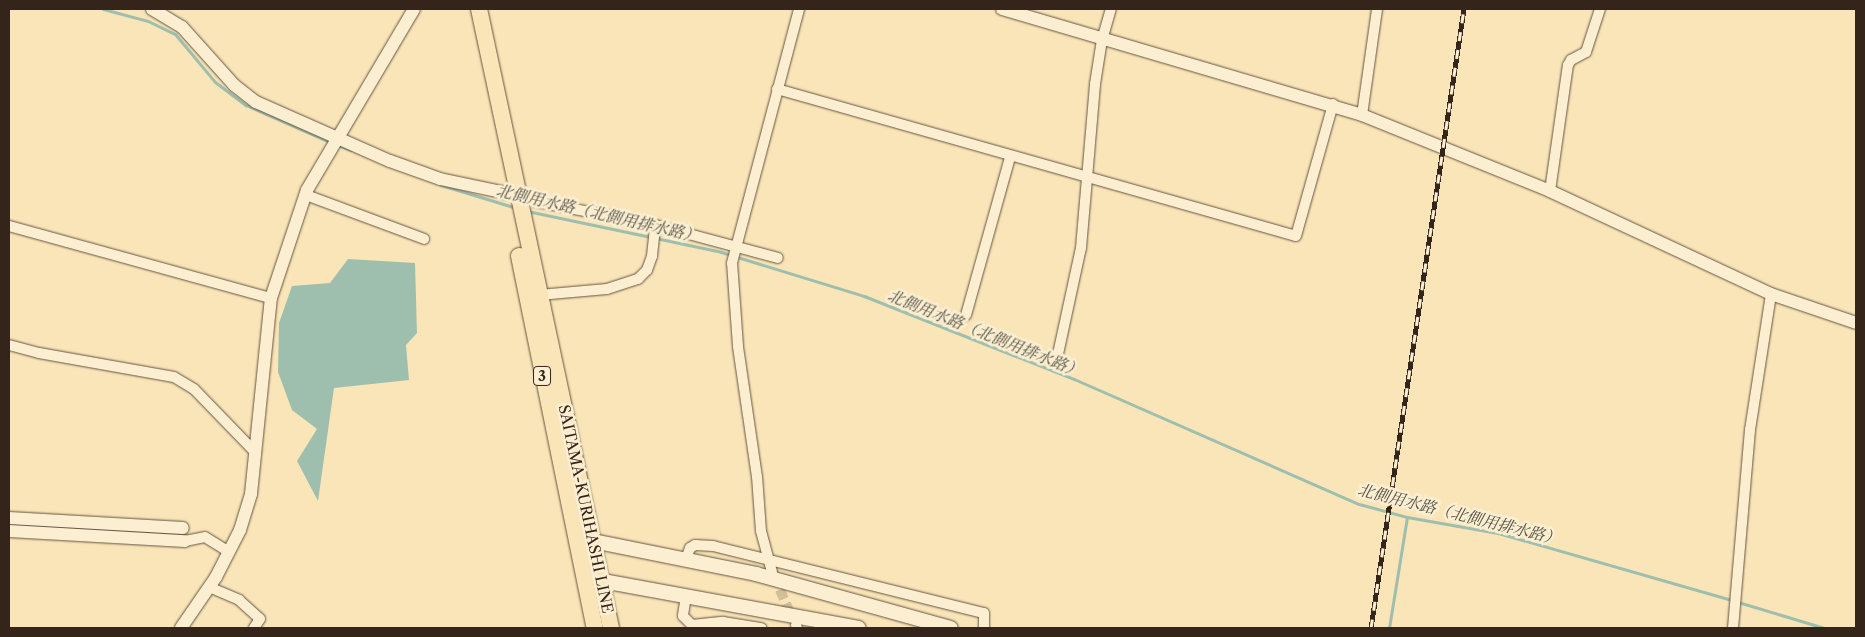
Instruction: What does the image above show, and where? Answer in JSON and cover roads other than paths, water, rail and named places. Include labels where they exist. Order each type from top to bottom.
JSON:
[{"type":"main road","name":"SAITAMA-KURIHASHI LINE","points":[[468,9],[514,203],[539,295],[611,628]]},
{"type":"main road","name":"SAITAMA-KURIHASHI LINE","points":[[479,9],[575,539],[595,628]]},
{"type":"main road","points":[[575,539],[593,540],[756,574],[951,628]]},
{"type":"main road","points":[[584,578],[859,628]]},
{"type":"street","points":[[152,9],[182,27],[234,85],[256,102],[336,143],[514,203],[655,226],[735,249],[778,258]]},
{"type":"street","points":[[181,628],[209,587],[229,552],[240,530],[251,494],[271,298],[306,195],[414,9]]},
{"type":"street","points":[[772,572],[767,560],[738,346],[732,263],[798,9]]},
{"type":"street","points":[[1002,9],[1102,40],[1333,104],[1550,191],[1771,294],[1856,323]]},
{"type":"street","points":[[1058,354],[1082,248],[1095,84],[1102,40],[1111,9]]},
{"type":"street","points":[[1362,115],[1377,9]]},
{"type":"street","points":[[1550,191],[1568,65],[1571,60],[1586,52],[1600,9]]},
{"type":"street","points":[[777,89],[1010,157],[1296,236],[1333,104]]},
{"type":"street","points":[[966,315],[1010,157]]},
{"type":"street","points":[[306,195],[424,239]]},
{"type":"street","points":[[9,226],[271,298]]},
{"type":"street","points":[[539,295],[607,289],[638,279],[647,270],[652,256],[655,226]]},
{"type":"street","points":[[1733,628],[1750,430],[1771,294]]},
{"type":"street","points":[[9,345],[39,353],[174,378],[194,389],[256,453]]},
{"type":"street","points":[[9,518],[184,528],[229,552]]},
{"type":"street","points":[[9,531],[185,541],[204,537]]},
{"type":"street","points":[[686,559],[690,548],[702,544],[984,613],[984,628]]},
{"type":"street","points":[[209,587],[239,600],[260,619],[254,628]]},
{"type":"street","points":[[686,596],[683,616],[692,625],[723,622],[762,628]]},
{"type":"waterway","name":"北側用水路（北側用排水路）","points":[[103,9],[148,21],[175,34],[215,82],[246,105],[332,143]]},
{"type":"waterway","name":"北側用水路（北側用排水路）","points":[[338,145],[351,150]]},
{"type":"waterway","name":"北側用水路（北側用排水路）","points":[[441,185],[516,208]]},
{"type":"waterway","name":"北側用水路（北側用排水路）","points":[[527,211],[721,252],[864,296],[1074,379],[1359,504],[1407,517],[1498,533],[1732,600]]},
{"type":"waterway","points":[[1389,628],[1407,517]]},
{"type":"waterway","name":"北側用水路（北側用排水路）","points":[[1738,602],[1824,628]]},
{"type":"tunnel","points":[[774,576],[793,620]]},
{"type":"railway","points":[[1371,628],[1464,9]]}]
